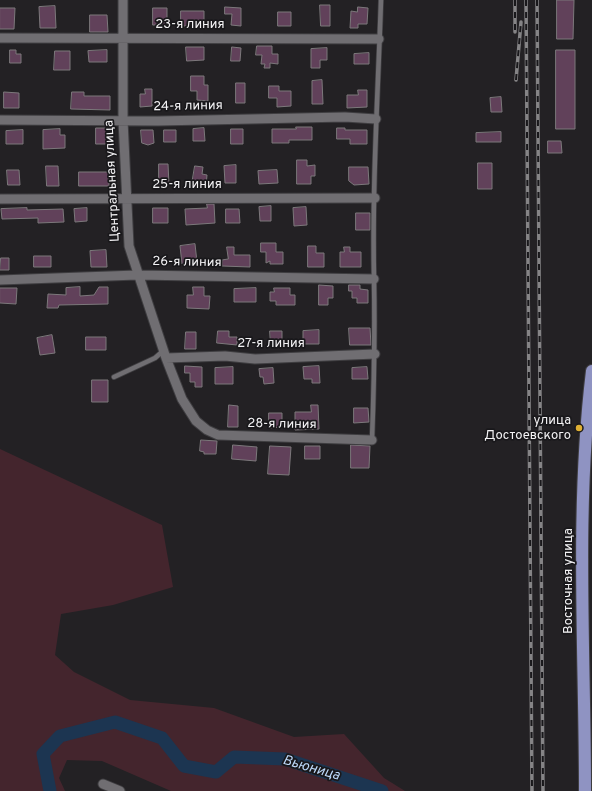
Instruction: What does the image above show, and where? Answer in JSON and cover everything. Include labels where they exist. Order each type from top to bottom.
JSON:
[{"type":"main road","name":"Восточная улица","points":[[585,791],[581,555],[588,481],[592,372]]},
{"type":"street","name":"Центральная улица","points":[[123,0],[123,120],[129,246],[137,275],[182,399],[196,420]]},
{"type":"street","name":"23-я линия","points":[[0,38],[379,39]]},
{"type":"street","name":"24-я линия","points":[[0,120],[158,121],[345,117],[376,119]]},
{"type":"street","name":"25-я линия","points":[[0,199],[375,198]]},
{"type":"street","name":"26-я линия","points":[[0,280],[137,275],[374,279]]},
{"type":"street","name":"27-я линия","points":[[165,354],[225,356],[255,359],[375,354]]},
{"type":"street","name":"28-я линия","points":[[196,420],[207,430],[218,436],[372,440]]},
{"type":"street","points":[[103,784],[120,791]]},
{"type":"lane","points":[[372,440],[375,354],[374,279],[376,119],[381,0]]},
{"type":"lane","points":[[114,377],[165,354]]},
{"type":"shaded area","points":[[0,449],[162,525],[173,587],[113,605],[61,614],[55,655],[74,672],[130,700],[214,708],[294,737],[344,734],[384,778],[405,791],[171,791],[102,761],[67,760],[59,778],[65,791],[0,791]]},
{"type":"building","points":[[557,0],[574,0],[573,39],[557,39]]},
{"type":"building","points":[[320,5],[330,5],[330,26],[321,26]]},
{"type":"building","points":[[55,6],[56,28],[40,28],[39,7]]},
{"type":"building","points":[[225,7],[241,8],[241,26],[231,25],[232,14],[225,14]]},
{"type":"building","points":[[358,7],[368,8],[367,24],[358,24],[358,28],[350,28],[351,11],[357,12]]},
{"type":"building","points":[[0,8],[15,8],[14,29],[0,29]]},
{"type":"building","points":[[153,8],[167,8],[167,25],[153,25]]},
{"type":"building","points":[[181,11],[204,11],[204,26],[181,26]]},
{"type":"building","points":[[278,12],[291,12],[291,26],[278,26]]},
{"type":"building","points":[[90,15],[107,15],[108,32],[90,32]]},
{"type":"building","points":[[257,46],[272,46],[272,54],[278,54],[278,64],[270,63],[270,68],[264,68],[265,64],[261,64],[262,55],[256,55]]},
{"type":"building","points":[[186,47],[204,47],[204,60],[187,61]]},
{"type":"building","points":[[232,47],[241,48],[240,61],[231,61]]},
{"type":"building","points":[[327,48],[327,60],[320,60],[320,68],[311,68],[311,49]]},
{"type":"building","points":[[10,50],[16,50],[16,54],[21,54],[21,63],[10,63]]},
{"type":"building","points":[[107,50],[107,62],[89,62],[88,51]]},
{"type":"building","points":[[556,50],[575,50],[575,129],[556,129]]},
{"type":"building","points":[[55,51],[70,51],[70,70],[54,70]]},
{"type":"building","points":[[369,53],[369,64],[354,64],[354,54]]},
{"type":"building","points":[[191,76],[204,76],[204,85],[208,85],[208,101],[197,100],[197,91],[191,91]]},
{"type":"building","points":[[322,80],[323,104],[312,104],[312,81]]},
{"type":"building","points":[[236,83],[245,83],[245,103],[236,103]]},
{"type":"building","points":[[269,86],[279,86],[279,91],[291,91],[291,106],[277,107],[277,98],[269,98]]},
{"type":"building","points":[[145,89],[152,89],[152,106],[140,107],[140,94],[145,94]]},
{"type":"building","points":[[358,90],[367,90],[367,107],[347,108],[347,95],[358,95]]},
{"type":"building","points":[[4,92],[19,93],[19,108],[4,108]]},
{"type":"building","points":[[72,92],[84,92],[84,96],[110,96],[110,110],[71,109]]},
{"type":"building","points":[[501,97],[502,112],[491,112],[490,98]]},
{"type":"building","points":[[296,127],[312,127],[312,140],[289,140],[289,143],[272,143],[272,129],[296,129]]},
{"type":"building","points":[[96,128],[110,128],[109,144],[96,144]]},
{"type":"building","points":[[204,128],[205,141],[193,141],[193,129]]},
{"type":"building","points":[[337,128],[345,128],[345,130],[367,130],[367,144],[350,144],[350,139],[337,139]]},
{"type":"building","points":[[60,129],[60,135],[65,135],[65,148],[43,149],[43,130]]},
{"type":"building","points":[[231,129],[243,129],[243,144],[231,144]]},
{"type":"building","points":[[23,130],[23,144],[6,144],[6,131]]},
{"type":"building","points":[[141,130],[153,130],[154,143],[148,145],[142,143]]},
{"type":"building","points":[[164,130],[176,130],[176,142],[164,142]]},
{"type":"building","points":[[501,132],[501,142],[476,142],[476,133]]},
{"type":"building","points":[[548,141],[561,141],[562,153],[548,153]]},
{"type":"building","points":[[297,160],[307,160],[307,166],[315,165],[315,176],[311,176],[311,184],[297,184]]},
{"type":"building","points":[[478,163],[492,163],[492,189],[478,189]]},
{"type":"building","points":[[159,164],[168,164],[169,185],[159,185]]},
{"type":"building","points":[[236,165],[236,183],[225,183],[224,166]]},
{"type":"building","points":[[46,166],[58,166],[59,186],[47,186]]},
{"type":"building","points":[[195,166],[203,167],[202,174],[207,175],[206,186],[192,184]]},
{"type":"building","points":[[349,167],[368,167],[369,184],[354,185],[349,181]]},
{"type":"building","points":[[7,170],[19,170],[20,185],[8,185]]},
{"type":"building","points":[[277,170],[278,183],[259,184],[258,171]]},
{"type":"building","points":[[79,172],[109,172],[109,186],[79,186]]},
{"type":"building","points":[[207,204],[214,204],[215,223],[186,225],[185,209],[207,208]]},
{"type":"building","points":[[271,206],[271,221],[260,221],[259,207]]},
{"type":"building","points":[[306,207],[307,225],[294,226],[293,208]]},
{"type":"building","points":[[27,208],[27,210],[63,209],[64,222],[38,223],[38,218],[2,219],[1,209]]},
{"type":"building","points":[[87,208],[87,221],[75,222],[74,209]]},
{"type":"building","points":[[153,208],[168,208],[168,223],[153,223]]},
{"type":"building","points":[[226,209],[239,209],[240,223],[226,223]]},
{"type":"building","points":[[356,213],[370,213],[370,230],[356,230]]},
{"type":"building","points":[[261,243],[276,243],[276,252],[283,252],[283,264],[270,264],[270,261],[266,263],[266,252],[261,252]]},
{"type":"building","points":[[195,244],[197,262],[182,264],[180,246]]},
{"type":"building","points":[[308,246],[316,246],[316,253],[324,253],[324,267],[308,267]]},
{"type":"building","points":[[227,247],[234,247],[234,255],[250,255],[250,267],[222,266],[222,260],[228,259]]},
{"type":"building","points":[[344,247],[350,247],[350,252],[361,252],[361,267],[340,267],[340,252],[344,252]]},
{"type":"building","points":[[106,250],[107,267],[91,267],[90,251]]},
{"type":"building","points":[[34,256],[51,256],[51,267],[34,267]]},
{"type":"building","points":[[1,258],[9,258],[9,270],[0,270]]},
{"type":"building","points":[[319,285],[333,286],[333,298],[328,298],[328,305],[319,305]]},
{"type":"building","points":[[349,285],[360,285],[360,289],[368,290],[368,303],[357,303],[357,298],[352,298],[352,291],[349,291]]},
{"type":"building","points":[[80,287],[80,296],[94,295],[99,287],[108,287],[108,304],[59,305],[58,308],[47,308],[48,294],[66,295],[66,288]]},
{"type":"building","points":[[193,287],[204,287],[204,296],[210,296],[209,309],[187,308],[187,295],[193,295]]},
{"type":"building","points":[[0,288],[17,288],[16,304],[0,303]]},
{"type":"building","points":[[256,288],[256,302],[234,302],[234,289]]},
{"type":"building","points":[[274,288],[290,288],[290,295],[295,295],[295,305],[276,305],[276,301],[270,301],[270,292],[274,292]]},
{"type":"building","points":[[349,328],[370,328],[371,345],[350,345]]},
{"type":"building","points":[[319,330],[319,344],[303,344],[303,331]]},
{"type":"building","points":[[218,331],[229,331],[229,337],[237,337],[237,345],[217,343]]},
{"type":"building","points":[[270,331],[282,331],[282,345],[271,345]]},
{"type":"building","points":[[186,332],[196,332],[196,349],[185,349]]},
{"type":"building","points":[[52,335],[55,353],[40,355],[37,338]]},
{"type":"building","points":[[86,337],[106,337],[106,350],[86,350]]},
{"type":"building","points":[[185,366],[202,367],[202,387],[195,387],[195,382],[190,382],[190,373],[185,373]]},
{"type":"building","points":[[319,366],[320,383],[312,383],[312,379],[304,379],[303,367]]},
{"type":"building","points":[[233,367],[233,384],[215,384],[215,368]]},
{"type":"building","points":[[367,367],[368,379],[352,379],[352,368]]},
{"type":"building","points":[[273,368],[274,383],[264,384],[263,377],[260,377],[259,369]]},
{"type":"building","points":[[92,380],[108,380],[108,402],[92,402]]},
{"type":"building","points":[[229,405],[238,406],[238,427],[228,427]]},
{"type":"building","points":[[311,405],[318,405],[319,429],[295,430],[295,412],[311,412]]},
{"type":"building","points":[[354,408],[368,408],[369,422],[354,423]]},
{"type":"building","points":[[269,413],[282,413],[282,427],[269,428]]},
{"type":"building","points":[[201,440],[217,441],[216,454],[204,454],[204,452],[200,451]]},
{"type":"building","points":[[233,445],[257,447],[256,461],[232,459]]},
{"type":"building","points":[[351,445],[370,446],[369,468],[351,468]]},
{"type":"building","points":[[270,446],[291,447],[289,475],[268,474]]},
{"type":"building","points":[[305,446],[320,446],[320,459],[305,459]]},
{"type":"waterway","name":"Вьюница","points":[[50,791],[43,754],[60,736],[115,722],[162,738],[184,766],[216,772],[234,757],[285,759],[382,791]]},
{"type":"railway","points":[[515,0],[515,32]]},
{"type":"railway","points":[[526,0],[532,791]]},
{"type":"railway","points":[[537,0],[543,791]]},
{"type":"railway","points":[[516,80],[521,22]]},
{"type":"place","name":"улица Достоевского","points":[[579,428]]}]
